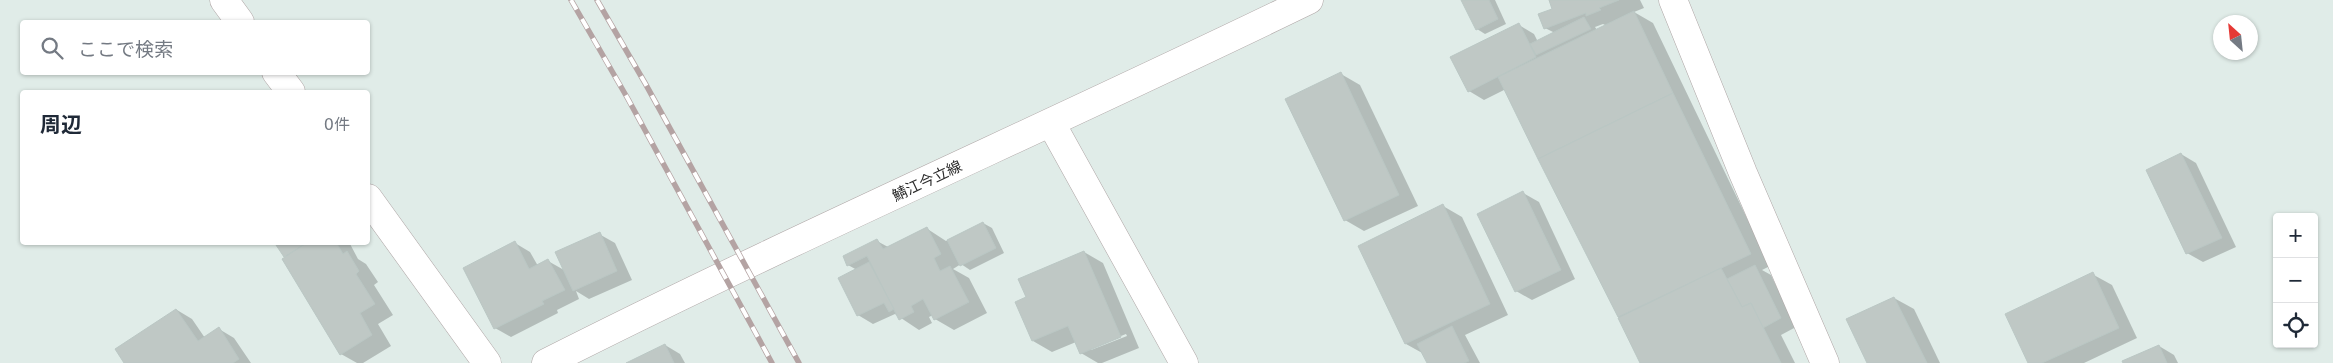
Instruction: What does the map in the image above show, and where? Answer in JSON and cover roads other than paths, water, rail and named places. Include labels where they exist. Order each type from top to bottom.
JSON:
[{"type":"street","points":[[224,0],[239,20]]},
{"type":"street","name":"鯖江今立線","points":[[546,363],[672,299],[1051,124],[1309,0]]},
{"type":"street","points":[[1673,0],[1743,173],[1825,363]]},
{"type":"street","points":[[278,75],[290,90]]},
{"type":"street","points":[[1051,124],[1184,363]]},
{"type":"street","points":[[370,201],[487,363]]},
{"type":"railway","points":[[571,0],[628,99],[772,363]]},
{"type":"railway","points":[[597,0],[645,83],[799,363]]}]
